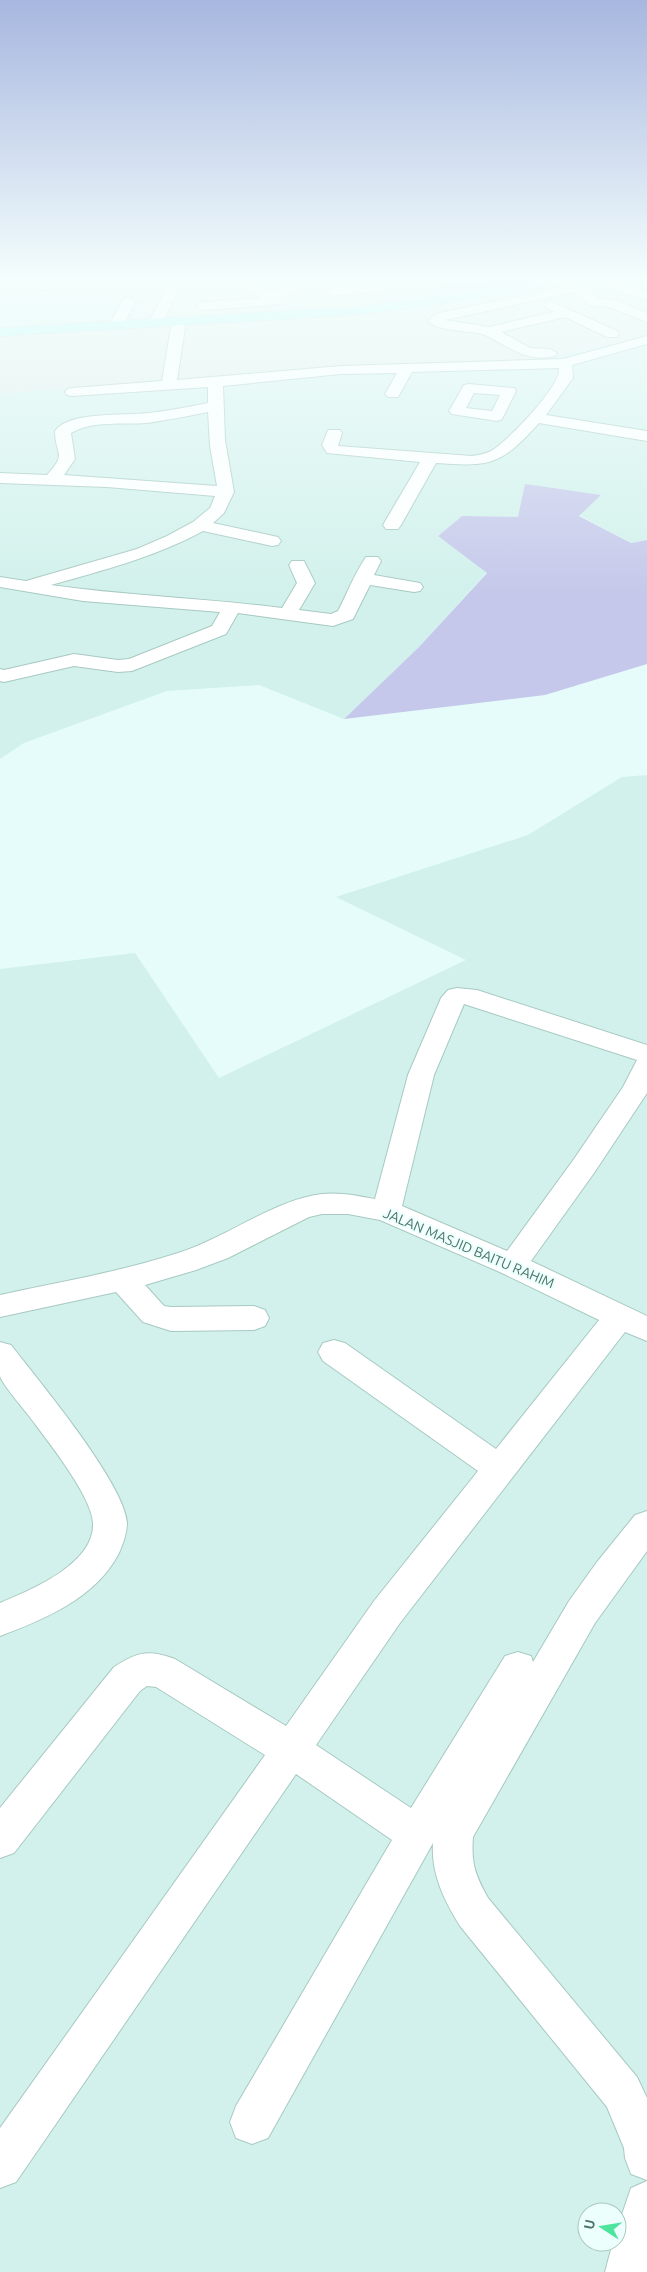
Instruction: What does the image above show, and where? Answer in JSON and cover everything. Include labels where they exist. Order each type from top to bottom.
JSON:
[{"type":"street","points":[[72,392],[203,383]]},
{"type":"street","points":[[0,599],[23,587],[143,553],[174,540],[213,517],[220,507],[226,492],[217,439],[215,383]]},
{"type":"street","points":[[394,394],[399,383]]},
{"type":"street","points":[[480,388],[482,383]]},
{"type":"street","points":[[499,390],[503,383]]},
{"type":"street","points":[[334,433],[331,449],[472,461],[490,457],[504,449],[535,418],[561,383]]},
{"type":"street","points":[[469,388],[499,390],[509,391],[498,415],[457,412],[469,388]]},
{"type":"street","points":[[51,480],[66,462],[68,455],[63,431],[69,426],[147,418],[217,406]]},
{"type":"street","points":[[535,418],[647,436]]},
{"type":"street","points":[[392,525],[431,457]]},
{"type":"street","points":[[0,478],[226,492]]},
{"type":"street","points":[[201,525],[272,541]]},
{"type":"street","points":[[0,582],[84,595],[232,607],[333,620],[346,615],[362,578],[372,561]]},
{"type":"street","points":[[287,615],[306,583],[298,565]]},
{"type":"street","points":[[362,578],[414,587]]},
{"type":"street","points":[[0,675],[4,676],[74,660],[118,666],[132,665],[219,630],[232,607]]},
{"type":"street","points":[[386,1211],[421,1075],[456,996],[468,996],[647,1054]]},
{"type":"street","points":[[512,1265],[584,1166],[636,1089],[647,1065]]},
{"type":"street","name":"JALAN MASJID BAITU RAHIM","points":[[0,1306],[122,1280],[186,1262],[218,1250],[301,1209],[322,1204],[348,1204],[386,1211],[512,1265],[633,1323]]},
{"type":"street","points":[[122,1280],[154,1314],[171,1319],[254,1318]]},
{"type":"street","points":[[0,2166],[290,1748],[387,1612],[499,1468],[533,1428],[633,1323]]},
{"type":"street","points":[[334,1352],[499,1468]]},
{"type":"street","points":[[0,1354],[62,1437],[103,1499],[110,1521],[104,1549],[89,1569],[68,1586],[0,1620]]},
{"type":"street","points":[[647,1525],[609,1573],[582,1612],[454,1833],[452,1860],[456,1883],[474,1912],[622,2092],[646,2147],[647,2158]]},
{"type":"street","points":[[252,2122],[417,1834],[518,1668]]},
{"type":"street","points":[[1,1836],[127,1679],[142,1670],[162,1671],[290,1748],[417,1834]]},
{"type":"street","points":[[628,2272],[647,2204]]},
{"type":"shaded area","points":[[0,383],[130,383],[0,393]]},
{"type":"shaded area","points":[[130,383],[647,383],[647,540],[631,543],[579,515],[600,496],[518,517],[462,516],[438,536],[487,572],[419,647],[344,719],[259,685],[167,691],[24,743],[0,759],[0,393]]},
{"type":"shaded area","points":[[525,484],[601,495],[579,516],[631,543],[647,540],[647,664],[545,695],[344,719],[419,647],[487,573],[438,536],[462,516],[518,517]]},
{"type":"shaded area","points":[[647,775],[647,2272],[0,2272],[0,969],[135,953],[219,1078],[466,960],[336,897],[528,835],[622,777]]}]
